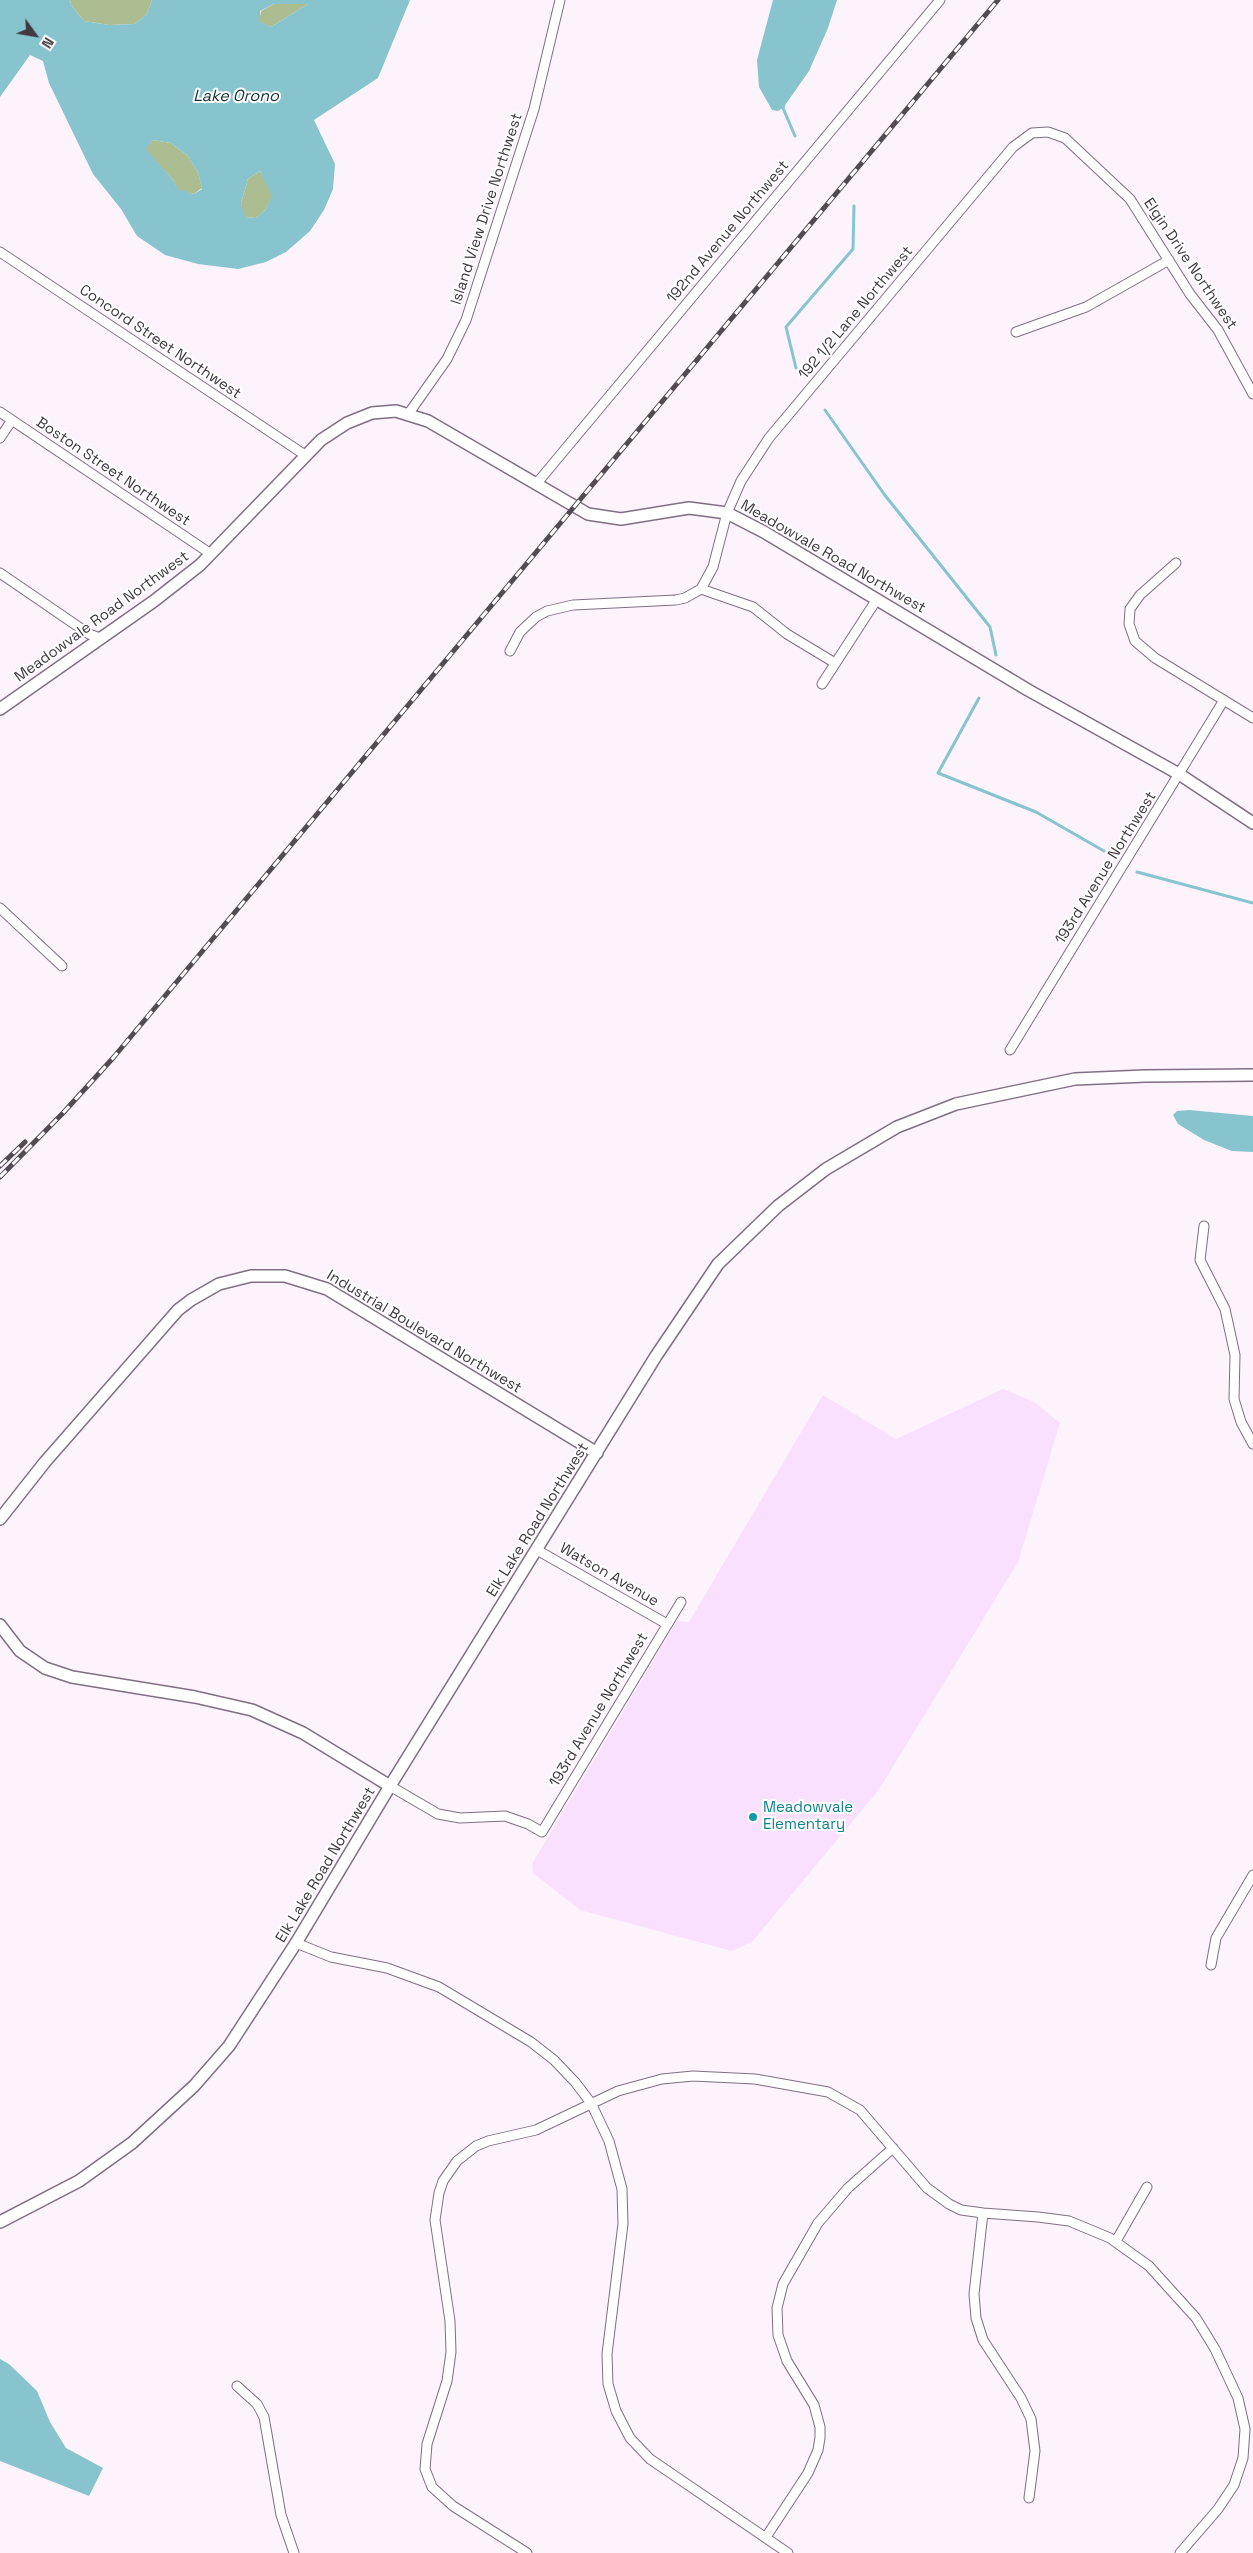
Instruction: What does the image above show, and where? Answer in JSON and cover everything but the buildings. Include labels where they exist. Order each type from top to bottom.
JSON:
[{"type":"street","name":"Island View Drive Northwest","points":[[408,413],[440,371],[466,320],[534,109],[560,0]]},
{"type":"street","name":"192nd Avenue Northwest","points":[[537,482],[940,0]]},
{"type":"street","name":"192 1/2 Lane Northwest","points":[[701,589],[713,567],[727,513],[743,476],[769,438],[1020,140],[1032,133],[1056,133],[1090,159]]},
{"type":"street","name":"Elgin Drive Northwest","points":[[1090,159],[1130,199],[1199,308],[1225,342],[1253,394]]},
{"type":"street","name":"Concord Street Northwest","points":[[0,252],[305,455]]},
{"type":"street","points":[[1016,332],[1109,296],[1169,260]]},
{"type":"street","name":"Meadowvale Road Northwest","points":[[0,709],[154,601],[211,554],[272,493],[305,455],[321,440],[347,423],[384,411],[408,413],[428,421],[537,482],[575,507],[599,518],[621,519],[689,508],[727,513],[764,532],[1028,690],[1179,774],[1253,823]]},
{"type":"street","name":"Boston Street Northwest","points":[[0,412],[211,554]]},
{"type":"street","points":[[0,438],[12,420]]},
{"type":"street","points":[[1176,563],[1134,601],[1129,616],[1131,633],[1144,650],[1253,718]]},
{"type":"street","points":[[0,573],[89,634],[100,638]]},
{"type":"street","points":[[510,651],[520,632],[536,617],[548,611],[573,605],[676,600],[685,598],[701,589],[753,607],[787,634],[835,663]]},
{"type":"street","points":[[822,684],[877,599]]},
{"type":"street","name":"193rd Avenue Northwest","points":[[1010,1050],[1224,700]]},
{"type":"street","points":[[0,908],[62,966]]},
{"type":"street","name":"Elk Lake Road Northwest","points":[[0,2222],[79,2181],[132,2143],[194,2086],[229,2046],[296,1944],[390,1786],[656,1356],[718,1264],[778,1206],[826,1169],[897,1127],[956,1104],[1075,1079],[1253,1075]]},
{"type":"street","points":[[1204,1226],[1200,1260],[1225,1309],[1235,1355],[1234,1399],[1241,1422],[1253,1444]]},
{"type":"street","name":"Industrial Boulevard Northwest","points":[[0,1519],[45,1462],[178,1310],[191,1300],[220,1284],[251,1276],[285,1276],[327,1289],[597,1452]]},
{"type":"street","name":"Watson Avenue","points":[[537,1550],[667,1624]]},
{"type":"street","name":"193rd Avenue Northwest","points":[[390,1786],[438,1814],[460,1818],[505,1816],[517,1819],[542,1832],[681,1602]]},
{"type":"street","points":[[0,1625],[20,1651],[45,1668],[72,1678],[195,1697],[252,1710],[303,1733],[390,1786]]},
{"type":"street","points":[[1211,1965],[1216,1938],[1250,1885],[1253,1875]]},
{"type":"street","points":[[296,1944],[330,1957],[387,1968],[439,1987],[543,2050],[575,2082],[591,2103],[616,2157],[623,2198],[623,2224],[607,2354],[608,2384],[616,2411],[630,2438],[650,2459],[788,2553]]},
{"type":"street","points":[[527,2553],[453,2506],[432,2487],[425,2470],[425,2452],[447,2381],[452,2352],[450,2321],[435,2220],[437,2199],[443,2181],[457,2161],[476,2146],[488,2141],[536,2130],[618,2091],[647,2082],[693,2076],[723,2076],[800,2085],[828,2092],[851,2103],[870,2120],[937,2198],[961,2210],[1069,2221],[1116,2241],[1149,2266],[1174,2290],[1196,2318],[1228,2373],[1243,2414],[1245,2429],[1243,2458],[1234,2485],[1218,2509],[1180,2553]]},
{"type":"street","points":[[766,2537],[811,2467],[818,2450],[820,2438],[820,2427],[814,2405],[787,2361],[778,2335],[777,2308],[783,2284],[818,2223],[848,2188],[893,2148]]},
{"type":"street","points":[[1116,2241],[1147,2187]]},
{"type":"street","points":[[983,2213],[974,2294],[976,2318],[983,2340],[1020,2398],[1034,2429],[1035,2451],[1029,2498]]},
{"type":"street","points":[[237,2386],[257,2404],[264,2417],[282,2515],[294,2553]]},
{"type":"shaded area","points":[[1003,1389],[1034,1402],[1060,1423],[1018,1562],[878,1791],[752,1942],[732,1951],[580,1910],[533,1873],[532,1864],[677,1621],[689,1622],[823,1395],[896,1439]]},
{"type":"green space","points":[[70,0],[152,0],[147,14],[135,24],[109,25],[84,21],[71,5]]},
{"type":"green space","points":[[274,4],[308,4],[271,27],[259,22],[261,11]]},
{"type":"green space","points":[[153,140],[171,143],[187,155],[198,172],[202,188],[194,194],[178,190],[173,180],[145,149]]},
{"type":"green space","points":[[260,171],[273,195],[266,209],[256,218],[244,217],[241,203],[248,179]]},
{"type":"water","name":"Lake Orono","points":[[0,0],[70,0],[71,5],[84,21],[109,25],[135,24],[147,14],[152,0],[410,0],[378,78],[314,120],[335,164],[333,189],[324,210],[310,231],[286,252],[266,262],[238,269],[198,264],[165,255],[137,236],[121,209],[93,174],[49,83],[43,61],[30,55],[0,97]],"holes":[[[274,4],[308,4],[271,27],[260,22],[260,11]],[[153,140],[171,143],[187,155],[198,172],[202,189],[194,194],[178,189],[173,180],[146,149]],[[260,171],[272,196],[266,209],[256,218],[245,217],[241,203],[248,179]]]},
{"type":"water","points":[[773,0],[837,0],[828,28],[809,71],[783,108],[778,111],[772,110],[759,87],[757,60]]},
{"type":"water","points":[[1189,1110],[1253,1116],[1253,1152],[1232,1151],[1204,1140],[1178,1124],[1173,1115],[1177,1111]]},
{"type":"water","points":[[0,2359],[9,2364],[37,2391],[50,2422],[66,2448],[103,2468],[89,2496],[0,2461]]},
{"type":"waterway","points":[[784,104],[783,108],[795,136]]},
{"type":"waterway","points":[[796,368],[786,327],[853,249],[854,206]]},
{"type":"waterway","points":[[825,410],[884,494],[990,627],[996,655]]},
{"type":"waterway","points":[[979,698],[938,773],[1036,812],[1104,851]]},
{"type":"waterway","points":[[1137,872],[1253,903]]},
{"type":"railway","points":[[0,1177],[63,1113],[113,1058],[998,0]]},
{"type":"railway","points":[[0,1166],[25,1142]]},
{"type":"place","name":"Meadowvale Elementary","points":[[753,1817]]}]
